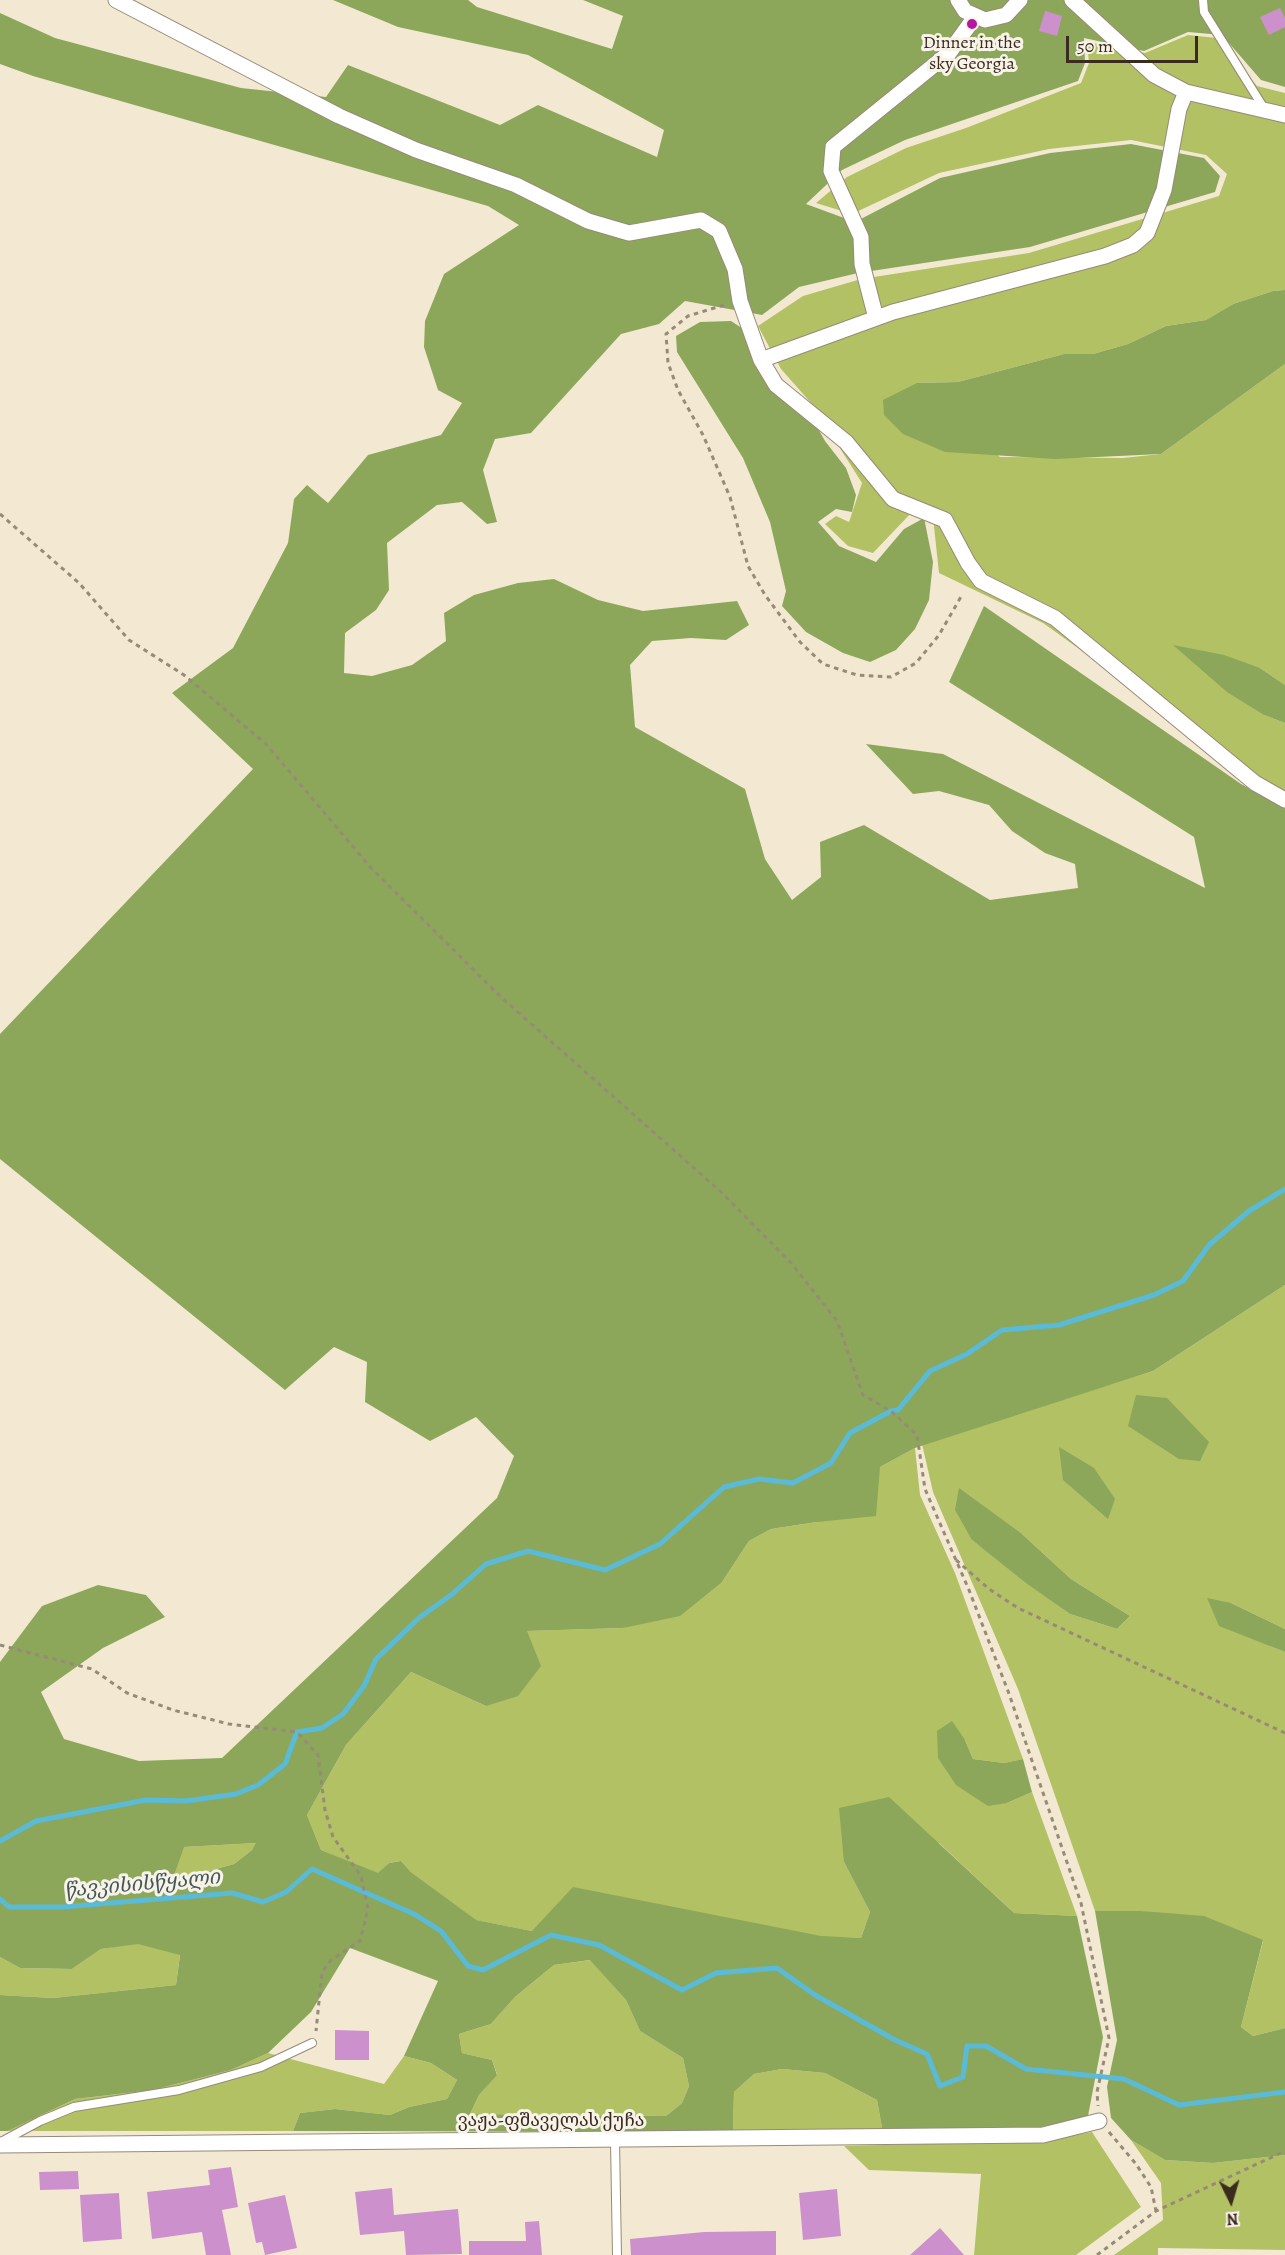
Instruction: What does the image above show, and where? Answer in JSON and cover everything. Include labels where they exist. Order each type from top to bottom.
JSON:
[{"type":"street","points":[[116,0],[339,116],[416,150],[516,185],[588,221],[628,234],[701,220],[719,231],[735,269],[740,301],[760,360],[776,385],[846,442],[893,498],[945,520],[968,563],[981,581],[1055,618],[1255,783],[1285,800]]},
{"type":"street","points":[[958,0],[965,11],[975,17],[996,19],[1006,15],[1020,0]]},
{"type":"street","points":[[1072,0],[1154,75],[1186,92],[1285,115]]},
{"type":"street","points":[[876,318],[862,264],[861,237],[831,171],[833,147],[949,53],[975,17]]},
{"type":"street","points":[[760,360],[876,318],[1106,256],[1133,246],[1147,233],[1164,190],[1179,109],[1186,92]]},
{"type":"street","name":"ვაჟა-ფშაველას ქუჩა","points":[[0,2144],[615,2141],[1043,2135],[1100,2121]]},
{"type":"lane","points":[[1203,0],[1204,12],[1266,110]]},
{"type":"lane","points":[[0,2144],[40,2121],[74,2107],[179,2090],[261,2067],[312,2043]]},
{"type":"lane","points":[[615,2141],[617,2255]]},
{"type":"path","points":[[740,301],[688,316],[666,334],[668,363],[678,390],[703,435],[730,497],[748,566],[784,622],[800,642],[823,664],[857,675],[891,677],[916,663],[939,635],[962,595]]},
{"type":"path","points":[[0,514],[79,583],[129,640],[184,675],[266,744],[372,870],[502,998],[721,1192],[792,1264],[837,1321],[862,1395],[891,1411],[917,1435],[925,1489],[1008,1691],[1081,1903],[1110,2038],[1097,2092],[1100,2121],[1136,2164],[1151,2187],[1156,2211]]},
{"type":"path","points":[[954,1558],[989,1589],[1018,1608],[1285,1733]]},
{"type":"path","points":[[0,1645],[92,1670],[127,1693],[173,1710],[229,1724],[297,1732],[318,1755],[325,1810],[333,1837],[361,1876],[367,1895],[368,1909],[360,1941],[331,1960],[322,1972],[318,2027],[312,2043]]},
{"type":"path","points":[[1097,2255],[1156,2211],[1285,2151]]},
{"type":"green space","points":[[333,0],[468,0],[477,7],[612,49],[623,16],[583,0],[1285,0],[1285,87],[1261,80],[1222,35],[1188,32],[1144,51],[1084,38],[1085,63],[1078,81],[905,140],[842,170],[806,204],[855,222],[940,178],[1050,153],[1131,144],[1204,158],[1220,176],[1215,192],[1030,247],[858,273],[799,287],[762,315],[685,301],[659,324],[621,334],[531,433],[495,439],[483,470],[497,522],[487,524],[462,502],[437,505],[387,543],[389,590],[376,610],[345,633],[344,673],[372,676],[412,665],[446,641],[444,613],[474,595],[518,583],[554,579],[598,600],[643,611],[737,601],[749,625],[726,640],[691,638],[652,641],[630,665],[635,727],[745,789],[765,859],[792,900],[821,877],[820,842],[864,825],[990,900],[1078,888],[1075,864],[1045,853],[1012,831],[989,805],[939,791],[913,794],[866,744],[943,754],[1205,888],[1194,837],[949,682],[984,606],[1241,784],[1285,808],[1285,1285],[1153,1371],[915,1448],[880,1467],[876,1516],[771,1529],[749,1541],[722,1582],[680,1616],[623,1628],[527,1631],[541,1666],[518,1696],[486,1706],[411,1672],[346,1745],[307,1815],[321,1850],[378,1873],[389,1863],[401,1861],[411,1872],[476,1920],[532,1931],[573,1887],[821,1936],[861,1938],[870,1912],[844,1862],[839,1808],[889,1797],[1014,1913],[1077,1916],[1103,2037],[1088,2116],[1037,2128],[883,2133],[877,2100],[825,2073],[782,2069],[754,2074],[734,2092],[733,2132],[293,2131],[300,2113],[335,2109],[390,2115],[409,2107],[447,2099],[457,2080],[431,2063],[404,2056],[438,1981],[350,1948],[311,2012],[268,2053],[231,2070],[153,2090],[75,2099],[8,2131],[0,2131],[0,1995],[53,1998],[176,1985],[180,1955],[138,1944],[101,1949],[72,1969],[20,1968],[0,1957],[0,1662],[42,1606],[98,1585],[146,1595],[165,1617],[103,1648],[41,1692],[64,1739],[139,1761],[222,1758],[497,1498],[514,1456],[476,1417],[430,1441],[365,1402],[367,1362],[334,1347],[285,1390],[0,1159],[0,1034],[253,769],[172,693],[233,648],[288,543],[294,499],[307,485],[328,503],[368,455],[441,435],[462,403],[438,390],[424,347],[425,321],[444,274],[519,225],[488,206],[33,76],[0,64],[0,13],[55,38],[241,88],[326,97],[348,65],[500,125],[538,105],[657,157],[664,130],[528,55],[398,27]],"holes":[[[256,1843],[252,1850],[234,1864],[187,1877],[175,1873],[184,1847]],[[590,1960],[626,2000],[640,2031],[683,2058],[689,2086],[682,2103],[666,2116],[470,2114],[479,2095],[497,2075],[492,2060],[462,2053],[459,2034],[491,2024],[515,1997],[554,1965]]]},
{"type":"green space","points":[[1188,35],[1217,38],[1257,86],[1285,93],[1285,290],[1273,291],[1233,304],[1206,320],[1166,326],[1128,344],[1093,354],[1064,354],[958,382],[917,383],[1000,457],[1123,458],[1161,454],[1285,364],[1285,685],[1260,668],[1264,715],[1285,723],[1285,796],[1043,623],[939,573],[933,517],[912,512],[873,553],[848,546],[825,524],[836,516],[849,522],[862,483],[812,404],[781,369],[758,326],[803,296],[861,279],[1029,253],[1219,196],[1227,174],[1206,155],[1131,140],[1049,149],[939,173],[852,214],[816,203],[847,177],[906,148],[966,128],[1081,83],[1089,63],[1087,42],[1145,53]]},
{"type":"green space","points":[[1285,290],[1285,364],[1161,454],[1055,459],[945,452],[903,434],[884,415],[883,400],[917,383],[958,382],[1064,354],[1093,354],[1128,344],[1166,326],[1206,320],[1233,304],[1273,291]]},
{"type":"green space","points":[[731,321],[757,338],[785,388],[802,400],[825,441],[846,468],[856,495],[852,512],[836,509],[818,522],[839,546],[876,562],[904,529],[924,518],[933,562],[929,600],[915,629],[896,650],[870,662],[843,653],[806,632],[782,606],[786,591],[770,522],[743,458],[677,352],[676,336],[700,322]]},
{"type":"green space","points":[[1173,645],[1224,655],[1260,668],[1285,685],[1285,723],[1264,715],[1227,692]]},
{"type":"green space","points":[[1285,1285],[1285,1629],[1231,1603],[1270,1646],[1285,1652],[1285,2028],[1253,2036],[1241,2027],[1263,1941],[1141,1911],[1095,1911],[1018,1689],[933,1492],[922,1444],[1153,1371]],"holes":[[[1022,1534],[1071,1579],[1130,1616],[1117,1629],[1070,1614],[972,1540]]]},
{"type":"green space","points":[[1136,1395],[1167,1398],[1209,1442],[1200,1461],[1179,1459],[1128,1426]]},
{"type":"green space","points":[[1059,1447],[1094,1468],[1115,1499],[1108,1519],[1063,1480]]},
{"type":"green space","points":[[915,1448],[920,1495],[955,1573],[1023,1759],[1004,1763],[973,1759],[965,1740],[937,1731],[1007,1803],[1032,1792],[1077,1916],[1014,1913],[939,1843],[844,1862],[870,1912],[861,1938],[532,1931],[475,1920],[411,1872],[401,1861],[389,1863],[378,1874],[321,1850],[307,1815],[346,1745],[411,1672],[486,1706],[526,1631],[623,1628],[722,1582],[749,1541],[771,1529],[817,1522],[880,1467]]},
{"type":"green space","points":[[959,1488],[1022,1534],[1071,1579],[1130,1616],[1117,1629],[1070,1614],[1026,1583],[972,1540],[955,1510]]},
{"type":"green space","points":[[1207,1598],[1231,1603],[1285,1629],[1285,1652],[1219,1626]]},
{"type":"green space","points":[[952,1721],[965,1740],[973,1759],[1004,1763],[1023,1759],[1032,1792],[1007,1803],[988,1806],[956,1785],[938,1758],[937,1731]]},
{"type":"green space","points":[[257,1843],[234,1864],[187,1877],[175,1873],[183,1847]]},
{"type":"green space","points":[[1095,1911],[1141,1911],[1204,1916],[1263,1940],[1241,2027],[1253,2036],[1285,2028],[1285,2155],[1213,2163],[1165,2160],[1131,2140],[1111,2118],[1107,2087],[1117,2040]]},
{"type":"green space","points":[[138,1943],[180,1954],[176,1985],[53,1998],[0,1995],[0,1957],[20,1968],[72,1969],[101,1949]]},
{"type":"green space","points":[[591,1960],[626,2000],[640,2031],[683,2058],[689,2086],[682,2103],[666,2116],[470,2114],[479,2095],[497,2074],[492,2060],[462,2053],[459,2034],[491,2024],[515,1997],[554,1965]]},
{"type":"green space","points":[[268,2053],[384,2084],[404,2056],[431,2063],[457,2080],[447,2099],[409,2107],[390,2115],[335,2109],[300,2113],[293,2131],[8,2131],[75,2099],[153,2090],[231,2070]]},
{"type":"green space","points":[[782,2069],[825,2073],[877,2100],[883,2133],[733,2132],[734,2092],[754,2074]]},
{"type":"green space","points":[[1092,2132],[1141,2207],[1076,2255],[974,2255],[981,2174],[869,2170],[844,2146],[1041,2141]]},
{"type":"green space","points":[[1131,2140],[1165,2160],[1213,2163],[1285,2155],[1285,2250],[1158,2248],[1158,2255],[1114,2255],[1163,2220],[1161,2183]]},
{"type":"building","points":[[1280,8],[1285,18],[1285,27],[1269,35],[1260,17]]},
{"type":"building","points":[[1045,11],[1062,16],[1057,36],[1039,31]]},
{"type":"building","points":[[335,2030],[369,2031],[369,2060],[335,2060]]},
{"type":"building","points":[[231,2167],[238,2207],[222,2210],[231,2255],[206,2255],[202,2232],[152,2239],[147,2192],[210,2185],[208,2170]]},
{"type":"building","points":[[78,2171],[79,2189],[40,2190],[39,2172]]},
{"type":"building","points":[[392,2188],[394,2215],[458,2209],[462,2254],[406,2255],[404,2231],[360,2235],[355,2192]]},
{"type":"building","points":[[837,2189],[841,2236],[803,2240],[799,2193]]},
{"type":"building","points":[[119,2193],[122,2239],[83,2242],[80,2195]]},
{"type":"building","points":[[285,2195],[297,2248],[265,2255],[262,2242],[256,2243],[248,2203]]},
{"type":"building","points":[[539,2221],[542,2255],[469,2255],[469,2241],[526,2241],[525,2222]]},
{"type":"building","points":[[940,2228],[964,2255],[910,2255]]},
{"type":"building","points":[[776,2231],[776,2255],[631,2255],[630,2239],[704,2232]]},
{"type":"waterway","points":[[0,1841],[36,1821],[146,1800],[186,1801],[236,1794],[258,1785],[285,1764],[297,1732],[322,1728],[343,1714],[364,1686],[376,1659],[420,1617],[451,1595],[486,1564],[528,1551],[605,1570],[660,1544],[724,1487],[759,1479],[793,1483],[831,1463],[850,1433],[891,1411],[898,1410],[930,1371],[967,1354],[1002,1330],[1059,1325],[1154,1295],[1183,1281],[1209,1245],[1249,1211],[1285,1189]]},
{"type":"waterway","name":"წავკისისწყალი","points":[[0,1899],[9,1907],[62,1907],[232,1893],[263,1902],[286,1892],[312,1869],[414,1914],[441,1931],[468,1966],[483,1970],[551,1935],[599,1945],[682,1990],[716,1973],[777,1968],[815,1995],[895,2040],[927,2054],[940,2086],[963,2077],[967,2046],[986,2046],[1026,2069],[1124,2079],[1179,2105],[1285,2092]]},
{"type":"place","name":"Dinner in the sky Georgia","points":[[972,24]]}]
